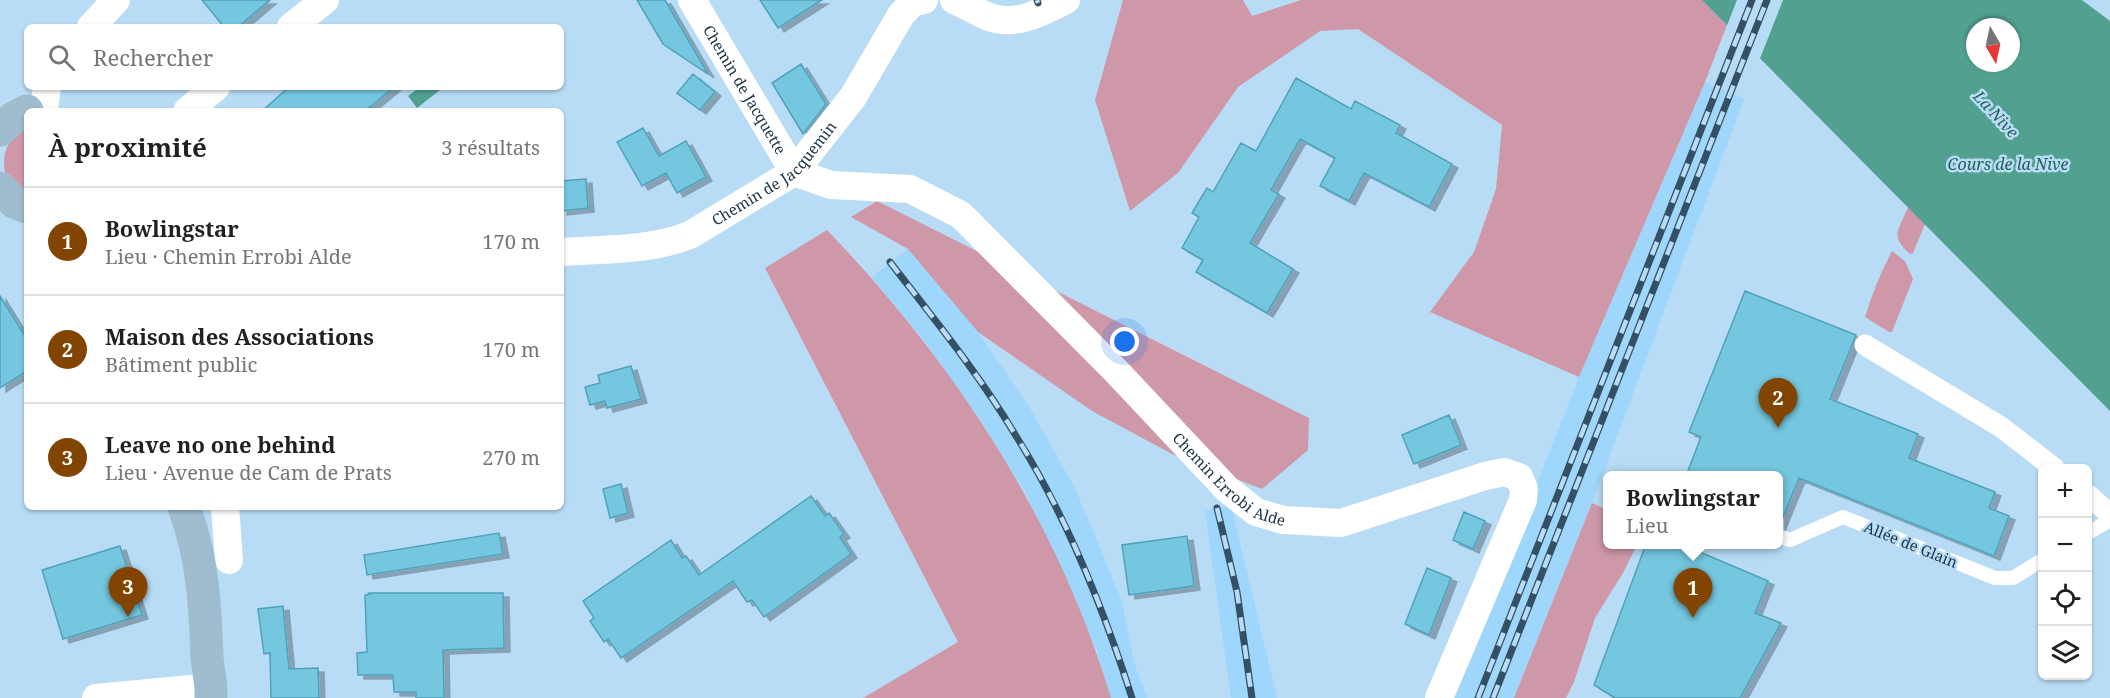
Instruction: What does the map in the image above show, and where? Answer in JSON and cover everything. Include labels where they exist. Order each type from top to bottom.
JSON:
[{"type":"main road","points":[[0,188],[14,202],[24,206]]},
{"type":"main road","points":[[185,510],[195,543],[206,603],[208,677],[211,693]]},
{"type":"street","points":[[94,24],[116,0]]},
{"type":"street","points":[[295,24],[325,0]]},
{"type":"street","name":"Chemin de Jacquemin","points":[[564,252],[648,247],[672,242],[690,235],[794,172],[853,97],[902,15],[912,3],[924,0]]},
{"type":"street","points":[[954,0],[991,18],[1012,21],[1024,19],[1066,0]]},
{"type":"street","name":"Chemin de Jacquette","points":[[696,2],[794,172]]},
{"type":"street","points":[[191,108],[212,90]]},
{"type":"street","name":"Chemin Errobi Alde","points":[[794,172],[831,184],[910,189],[961,215],[1116,371],[1227,489],[1256,512],[1283,520],[1341,523],[1504,471],[1519,477],[1524,489],[1523,500],[1439,698]]},
{"type":"street","points":[[1865,345],[2001,427],[2049,464]]},
{"type":"street","points":[[2092,498],[2110,514]]},
{"type":"street","points":[[225,510],[229,560]]},
{"type":"street","points":[[96,698],[211,693]]},
{"type":"lane","name":"Allée de Glain","points":[[1783,537],[1790,540],[1843,517],[1995,578],[2013,578],[2038,563]]},
{"type":"lane","points":[[2092,531],[2110,520]]},
{"type":"shaded area","points":[[1123,0],[1243,0],[1252,16],[1301,0],[1702,0],[1727,25],[1705,82],[1579,377],[1430,312],[1474,252],[1496,189],[1502,125],[1358,29],[1320,31],[1238,87],[1178,173],[1130,211],[1095,100]]},
{"type":"shaded area","points":[[1705,82],[1744,99],[1592,503],[1514,698],[1453,698],[1579,377]]},
{"type":"shaded area","points":[[24,127],[24,193],[12,184],[4,168],[5,154],[14,137]]},
{"type":"shaded area","points":[[877,201],[1309,418],[1308,450],[1262,489],[1172,454],[1092,411],[978,332],[908,249],[851,217]]},
{"type":"shaded area","points":[[1908,207],[1925,224],[1913,253],[1910,254],[1898,237],[1899,227]]},
{"type":"shaded area","points":[[827,230],[918,334],[959,390],[997,448],[1032,507],[1062,569],[1089,633],[1111,698],[863,698],[958,642],[765,268]]},
{"type":"shaded area","points":[[908,249],[978,332],[1028,405],[1075,488],[1121,599],[1135,665],[1147,698],[1111,698],[1097,651],[1025,492],[979,418],[925,342],[872,277]]},
{"type":"shaded area","points":[[1892,251],[1905,261],[1913,279],[1892,332],[1889,332],[1865,317]]},
{"type":"shaded area","points":[[1592,503],[1603,508],[1603,549],[1635,549],[1595,618],[1574,682],[1566,698],[1514,698]]},
{"type":"shaded area","points":[[1231,505],[1277,698],[1231,698],[1205,511]]},
{"type":"water","name":"Cours de la Nive","points":[[1702,0],[2082,0],[2110,21],[2110,411]]},
{"type":"water","points":[[416,90],[440,90],[417,108],[408,96]]},
{"type":"pier","points":[[1737,0],[1783,0],[1759,61],[1726,28]]},
{"type":"building","points":[[202,0],[270,0],[242,24],[222,24]]},
{"type":"building","points":[[637,0],[665,0],[708,74],[663,44]]},
{"type":"building","points":[[760,0],[822,0],[778,28]]},
{"type":"building","points":[[801,64],[826,104],[803,134],[772,83]]},
{"type":"building","points":[[693,74],[715,92],[700,110],[677,93]]},
{"type":"building","points":[[1296,78],[1351,109],[1355,101],[1400,125],[1396,133],[1452,164],[1429,207],[1364,173],[1349,201],[1320,186],[1335,158],[1300,139],[1271,190],[1279,194],[1250,243],[1293,269],[1267,313],[1196,272],[1203,260],[1182,248],[1199,217],[1192,213],[1207,188],[1213,192],[1241,143],[1256,151]]},
{"type":"building","points":[[286,90],[390,90],[369,108],[265,108]]},
{"type":"building","points":[[643,128],[659,156],[686,141],[706,177],[677,193],[666,173],[642,186],[617,142]]},
{"type":"building","points":[[586,179],[588,208],[564,211],[564,181]]},
{"type":"building","points":[[1745,291],[1856,335],[1830,399],[1918,434],[1909,458],[1995,492],[1989,508],[2009,516],[1994,556],[1799,478],[1783,517],[1783,471],[1688,471],[1701,437],[1689,432]]},
{"type":"building","points":[[0,296],[24,334],[24,373],[0,388]]},
{"type":"building","points":[[631,366],[641,399],[607,408],[605,401],[590,405],[585,387],[600,383],[598,375]]},
{"type":"building","points":[[1449,415],[1461,445],[1414,464],[1402,435]]},
{"type":"building","points":[[621,484],[628,513],[610,518],[603,489]]},
{"type":"building","points":[[811,496],[825,516],[829,513],[844,534],[840,537],[851,554],[764,617],[752,600],[747,602],[733,581],[621,658],[608,639],[604,642],[590,621],[594,618],[583,601],[671,540],[682,558],[686,556],[699,575]]},
{"type":"building","points":[[1464,512],[1485,521],[1473,549],[1453,540]]},
{"type":"building","points":[[499,533],[503,554],[367,575],[364,555]]},
{"type":"building","points":[[1187,536],[1194,586],[1129,595],[1122,545]]},
{"type":"building","points":[[120,546],[142,615],[63,639],[42,570]]},
{"type":"building","points":[[1644,549],[1693,549],[1768,581],[1755,613],[1781,623],[1740,698],[1615,698],[1594,685]]},
{"type":"building","points":[[1427,568],[1451,578],[1429,635],[1405,624]]},
{"type":"building","points":[[369,593],[503,593],[504,648],[443,650],[444,698],[416,698],[416,692],[394,692],[393,675],[358,675],[357,653],[367,652],[365,595]]},
{"type":"building","points":[[283,606],[289,669],[318,668],[319,698],[271,698],[270,653],[264,654],[258,609]]},
{"type":"railway","points":[[1478,698],[1752,0]]},
{"type":"railway","points":[[1493,698],[1767,0]]},
{"type":"railway","points":[[890,262],[1002,413],[1052,498],[1096,596],[1132,698]]},
{"type":"railway","points":[[1217,508],[1237,592],[1252,698]]},
{"type":"place","name":"Maison des Associations","points":[[1778,428]]},
{"type":"place","name":"Leave no one behind","points":[[128,617]]},
{"type":"place","name":"Bowlingstar","points":[[1693,618]]},
{"type":"water label","name":"La Nive","points":[[1996,114]]}]
